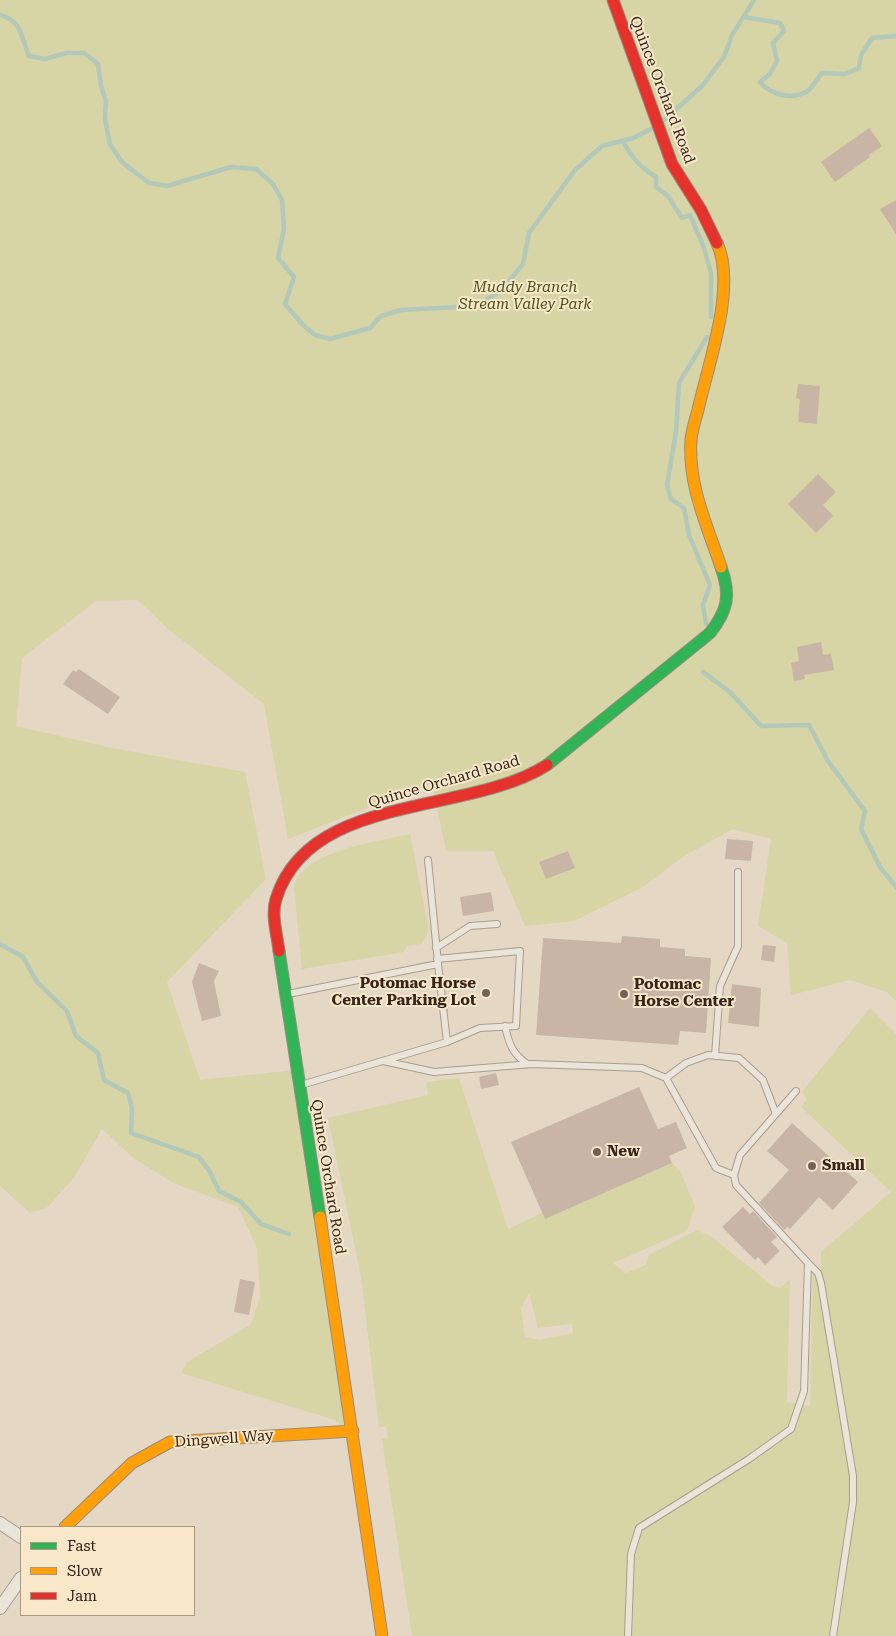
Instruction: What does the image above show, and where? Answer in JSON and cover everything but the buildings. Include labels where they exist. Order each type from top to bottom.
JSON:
[{"type":"street","name":"Quince Orchard Road","points":[[382,1636],[353,1431],[284,994],[274,918],[276,899],[293,863],[323,837],[371,818],[516,781],[545,766],[710,633],[724,616],[728,601],[727,584],[692,482],[691,438],[724,298],[725,272],[719,248],[701,210],[672,164],[652,113],[613,0]]},
{"type":"street","name":"Dingwell Way","points":[[66,1526],[132,1463],[170,1442],[353,1431]]},
{"type":"street","points":[[0,1523],[20,1536]]},
{"type":"street","points":[[0,1608],[20,1579]]},
{"type":"lane","points":[[428,860],[447,1042]]},
{"type":"lane","points":[[715,1056],[720,986],[738,946],[738,872]]},
{"type":"lane","points":[[436,948],[470,926],[497,924]]},
{"type":"lane","points":[[284,994],[438,961],[520,951],[516,1026],[480,1028],[447,1042],[298,1086]]},
{"type":"lane","points":[[504,1026],[514,1055],[527,1064]]},
{"type":"lane","points":[[666,1078],[686,1063],[708,1056],[739,1058],[763,1080],[776,1114]]},
{"type":"lane","points":[[383,1061],[434,1072],[527,1064],[642,1068],[666,1078],[716,1168],[734,1175]]},
{"type":"lane","points":[[796,1091],[740,1155],[734,1175],[736,1185],[818,1273],[822,1283],[853,1476],[853,1502],[833,1636]]},
{"type":"lane","points":[[628,1636],[631,1554],[639,1528],[749,1459],[791,1429],[804,1391],[808,1263]]},
{"type":"green space","name":"Muddy Branch Stream Valley Park","points":[[0,0],[896,0],[896,1001],[887,992],[850,980],[791,995],[787,943],[758,926],[771,839],[733,829],[684,856],[643,887],[574,921],[525,926],[493,851],[446,851],[432,783],[288,839],[264,704],[168,629],[138,600],[96,601],[22,658],[16,726],[117,749],[245,772],[266,879],[167,982],[200,1080],[296,1070],[354,1437],[335,1420],[181,1373],[187,1362],[250,1325],[260,1298],[257,1248],[238,1207],[173,1183],[132,1157],[102,1129],[75,1176],[48,1207],[30,1213],[0,1186]]},
{"type":"green space","points":[[410,834],[429,930],[422,944],[407,946],[404,952],[302,969],[294,888],[299,875],[310,865],[325,856],[362,844]]},
{"type":"green space","points":[[870,1008],[896,1034],[896,1636],[412,1636],[382,1439],[388,1438],[386,1427],[379,1427],[361,1277],[328,1118],[428,1095],[426,1082],[459,1078],[508,1229],[542,1213],[545,1219],[672,1163],[680,1171],[695,1206],[688,1228],[684,1232],[613,1263],[626,1273],[646,1265],[649,1255],[697,1230],[712,1237],[773,1286],[780,1288],[790,1279],[787,1402],[810,1406],[813,1272],[821,1267],[821,1252],[891,1192],[801,1107],[807,1099],[802,1092]],"holes":[[[529,1293],[538,1328],[572,1324],[573,1333],[540,1340],[525,1337],[521,1309]]]},
{"type":"waterway","points":[[661,123],[702,86],[724,57],[732,35],[754,0]]},
{"type":"waterway","points":[[0,15],[13,21],[17,26],[29,56],[45,59],[66,53],[84,53],[98,64],[101,86],[106,101],[105,119],[110,144],[122,162],[149,183],[167,186],[231,167],[256,169],[273,184],[282,200],[284,229],[278,258],[294,277],[285,304],[303,325],[315,335],[330,339],[370,328],[381,316],[401,310],[476,306],[501,291],[523,264],[529,233],[575,170],[602,146],[633,138],[655,127]]},
{"type":"waterway","points":[[744,17],[780,23],[784,31],[773,43],[777,61],[770,74],[760,82],[770,90],[790,96],[804,93],[810,89],[822,73],[845,74],[859,68],[861,55],[872,38],[896,36]]},
{"type":"waterway","points":[[623,141],[636,161],[656,177],[656,187],[668,196],[682,218],[690,215],[704,248],[711,273],[711,317]]},
{"type":"waterway","points":[[706,624],[703,605],[710,585],[689,535],[684,508],[671,499],[667,485],[676,432],[679,383],[707,337]]},
{"type":"waterway","points":[[703,672],[730,692],[761,726],[809,725],[828,761],[865,811],[861,829],[880,867],[896,887]]},
{"type":"waterway","points":[[0,944],[23,957],[37,982],[67,1011],[76,1036],[98,1053],[104,1080],[128,1093],[132,1108],[131,1133],[199,1157],[210,1172],[219,1191],[241,1202],[261,1224],[289,1234]]},
{"type":"traffic: fast","points":[[547,765],[710,633],[721,617],[726,602],[726,586],[721,567]]},
{"type":"traffic: fast","points":[[279,951],[320,1217]]},
{"type":"traffic: slow","points":[[717,243],[722,261],[724,281],[722,303],[714,349],[692,432],[691,457],[695,489],[721,567]]},
{"type":"traffic: slow","points":[[320,1217],[382,1636]]},
{"type":"traffic: slow","points":[[66,1526],[132,1463],[170,1442],[353,1431]]},
{"type":"traffic: jam","points":[[613,0],[672,164],[701,210],[717,243]]},
{"type":"traffic: jam","points":[[279,951],[274,918],[276,899],[294,865],[321,840],[355,823],[394,811],[514,781],[547,765]]},
{"type":"place","name":"Potomac Horse Center Parking Lot","points":[[486,993]]},
{"type":"place","name":"Potomac Horse Center","points":[[624,994]]},
{"type":"place","name":"New","points":[[597,1152]]},
{"type":"place","name":"Small","points":[[812,1166]]}]
